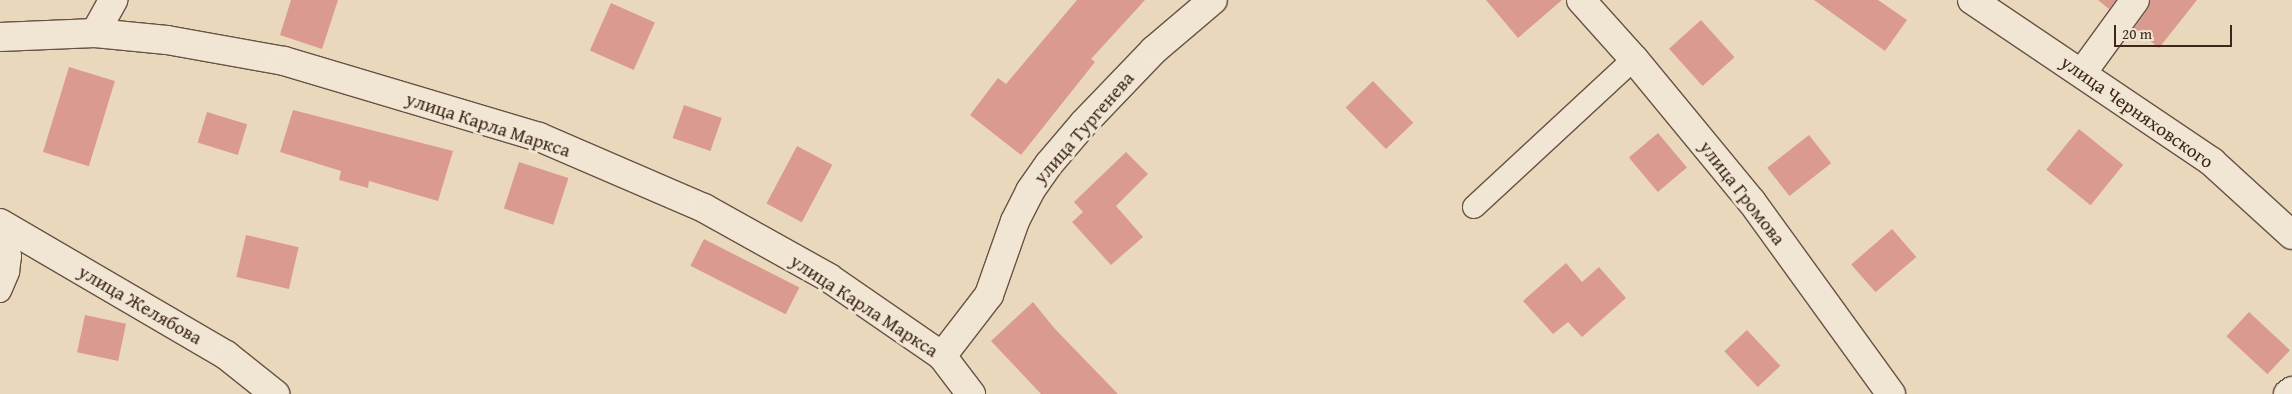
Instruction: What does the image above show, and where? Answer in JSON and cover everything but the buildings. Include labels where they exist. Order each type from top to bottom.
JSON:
[{"type":"street","points":[[95,33],[113,0]]},
{"type":"street","name":"улица Тургенева","points":[[942,356],[989,295],[1015,221],[1030,191],[1049,164],[1084,123],[1154,50],[1212,0]]},
{"type":"street","name":"улица Громова","points":[[1581,0],[1634,59],[1752,202],[1891,394]]},
{"type":"street","name":"улица Черняховского","points":[[1972,0],[2212,162],[2292,235]]},
{"type":"street","points":[[2082,73],[2135,0]]},
{"type":"street","name":"улица Карла Маркса","points":[[0,37],[95,33],[167,40],[284,61],[539,137],[704,208],[829,278],[942,356],[971,394]]},
{"type":"street","name":"улица Желябова","points":[[2,224],[226,355],[275,394]]},
{"type":"street","points":[[2288,394],[2292,391]]},
{"type":"lane","points":[[1474,207],[1634,59]]},
{"type":"lane","points":[[0,291],[8,272],[9,264],[2,224]]}]
